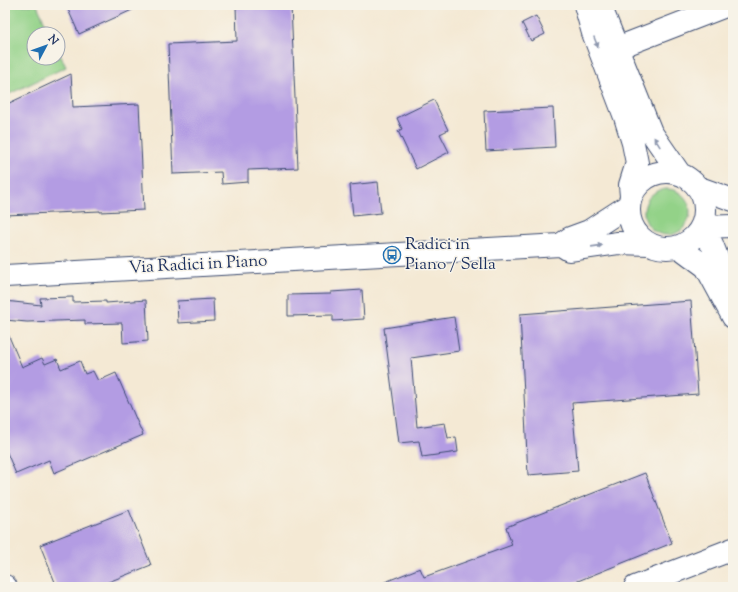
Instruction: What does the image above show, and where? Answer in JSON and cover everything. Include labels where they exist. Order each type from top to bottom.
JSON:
[{"type":"street","points":[[585,5],[593,33],[625,117],[633,143],[637,163],[630,185],[630,201],[629,217],[633,228],[640,237],[659,248],[678,247],[691,240],[700,229],[705,212],[705,203],[702,194],[689,179],[680,174],[668,172],[656,173],[646,178],[637,186],[630,201],[589,231],[570,238],[560,245],[569,250],[618,243],[650,244]]},
{"type":"street","points":[[600,5],[651,132],[680,174]]},
{"type":"street","points":[[617,48],[728,5]]},
{"type":"street","points":[[697,187],[733,200]]},
{"type":"street","points":[[700,229],[733,226]]},
{"type":"street","points":[[700,229],[712,244],[726,280],[733,290]]},
{"type":"street","name":"Via Radici in Piano","points":[[5,276],[560,245]]},
{"type":"street","points":[[678,247],[706,267],[733,317]]},
{"type":"street","points":[[635,587],[733,549]]},
{"type":"green space","points":[[5,5],[37,5],[46,26],[26,26],[26,66],[66,67],[5,96]]},
{"type":"green space","points":[[667,189],[680,193],[686,199],[690,212],[686,225],[680,231],[667,235],[654,231],[648,225],[644,212],[648,199],[654,193]]},
{"type":"building","points":[[66,5],[143,5],[79,34]]},
{"type":"building","points":[[236,5],[291,5],[298,168],[248,170],[248,182],[222,184],[221,172],[173,174],[168,44],[237,41]]},
{"type":"building","points":[[536,16],[545,34],[531,41],[522,23]]},
{"type":"building","points":[[71,74],[73,107],[139,104],[144,210],[5,215],[5,105]]},
{"type":"building","points":[[434,100],[448,130],[440,134],[449,152],[416,169],[398,131],[402,129],[397,118]]},
{"type":"building","points":[[553,108],[555,147],[486,151],[484,111]]},
{"type":"building","points":[[378,182],[381,213],[353,216],[350,185]]},
{"type":"building","points":[[362,290],[364,319],[333,321],[333,315],[288,316],[288,295],[331,294],[331,292]]},
{"type":"building","points":[[73,297],[73,302],[106,301],[106,303],[146,300],[148,341],[123,343],[122,323],[85,324],[85,320],[27,322],[5,320],[5,301],[41,305],[40,298]]},
{"type":"building","points":[[213,299],[214,321],[178,323],[177,301]]},
{"type":"building","points":[[691,301],[698,394],[572,403],[578,471],[528,475],[520,314]]},
{"type":"building","points":[[454,317],[459,351],[411,358],[417,427],[445,423],[448,438],[456,437],[458,452],[422,457],[419,441],[399,443],[384,328]]},
{"type":"building","points":[[5,327],[22,367],[42,358],[45,364],[57,359],[61,369],[80,361],[85,374],[93,371],[98,381],[116,373],[143,435],[54,473],[49,460],[16,474],[5,448]]},
{"type":"building","points":[[645,473],[672,543],[563,587],[375,587],[420,568],[424,577],[512,545],[506,527]]},
{"type":"building","points":[[129,510],[151,565],[96,587],[57,587],[40,545]]},
{"type":"place","name":"Radici in Piano / Sella","points":[[392,255]]}]
